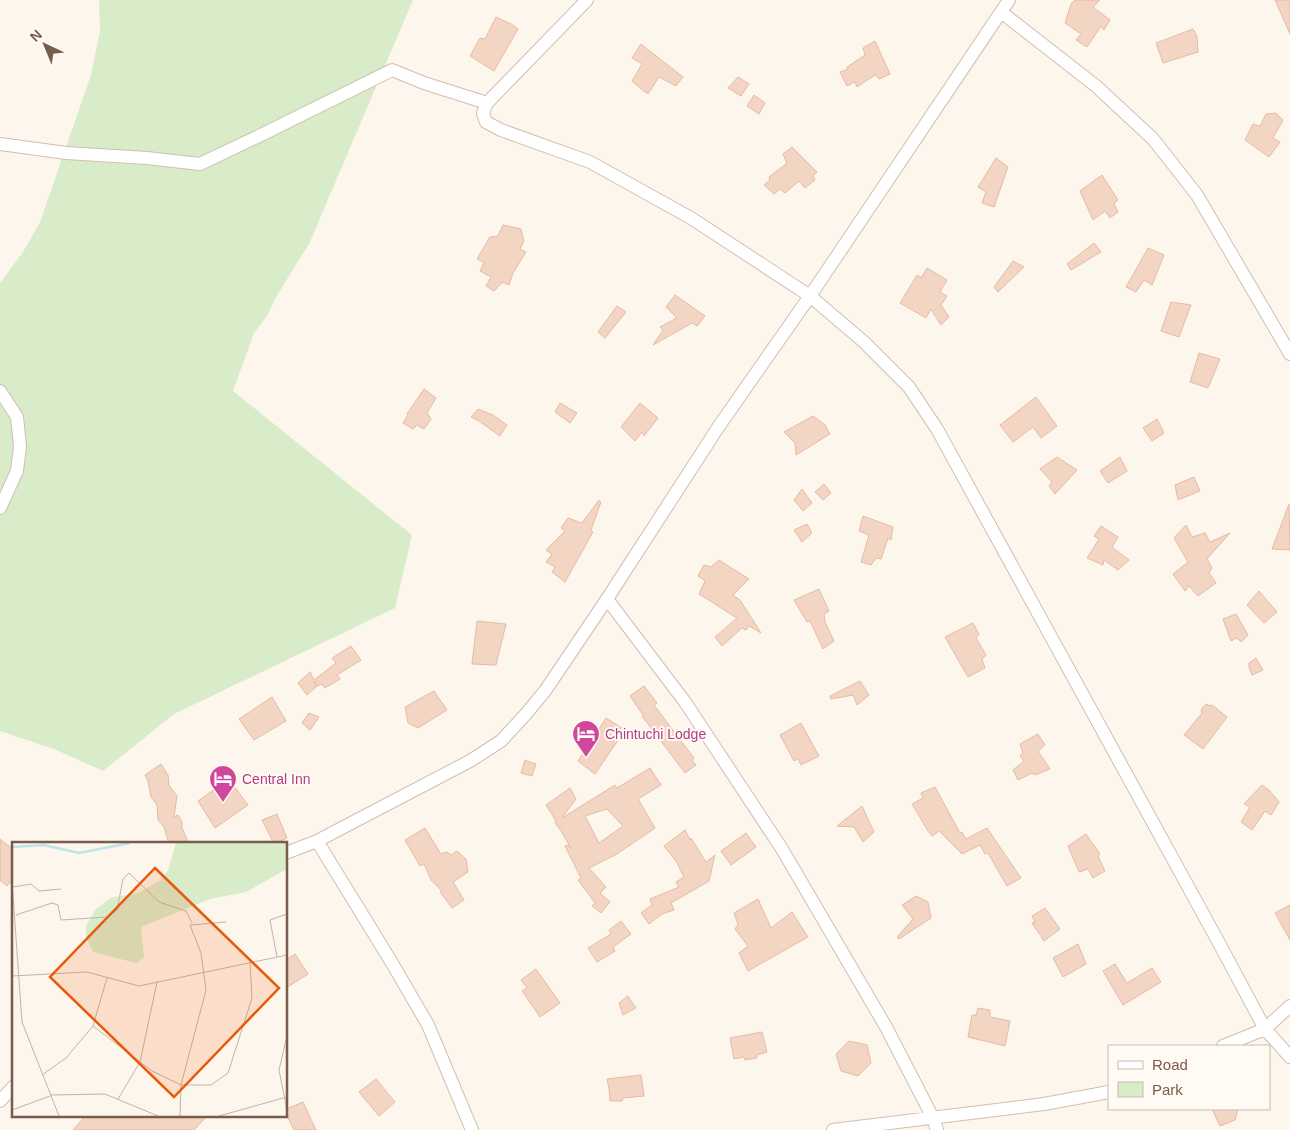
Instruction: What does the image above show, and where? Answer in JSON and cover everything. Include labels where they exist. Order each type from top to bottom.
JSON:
[{"type":"street","points":[[587,0],[487,103],[483,113],[486,122],[501,130],[590,162],[691,218],[810,296],[864,342],[908,387],[937,429],[1265,1028],[1290,1057]]},
{"type":"street","points":[[288,852],[317,841],[470,760],[501,741],[525,715],[544,691],[607,599],[719,426],[810,296],[1010,0]]},
{"type":"street","points":[[1002,12],[1096,86],[1153,139],[1197,195],[1290,354]]},
{"type":"street","points":[[0,144],[66,153],[147,158],[200,164],[265,134],[392,70],[424,83],[487,103]]},
{"type":"street","points":[[0,391],[16,417],[20,446],[17,471],[0,508]]},
{"type":"street","points":[[607,599],[685,702],[782,849],[886,1027],[935,1124]]},
{"type":"street","points":[[317,841],[428,1025],[472,1130]]},
{"type":"street","points":[[1225,1045],[1265,1028],[1290,1006]]},
{"type":"street","points":[[0,1101],[12,1088]]},
{"type":"street","points":[[833,1130],[935,1124],[1108,1092]]},
{"type":"green space","points":[[99,0],[413,0],[309,244],[276,297],[267,316],[254,333],[233,391],[412,535],[395,608],[174,714],[103,771],[54,749],[0,731],[0,283],[23,252],[40,222],[91,75],[100,31]]},
{"type":"building","points":[[1075,0],[1100,0],[1093,7],[1110,20],[1104,30],[1101,26],[1087,47],[1076,40],[1081,34],[1065,23],[1071,4]]},
{"type":"building","points":[[1275,0],[1290,0],[1290,34]]},
{"type":"building","points":[[496,17],[518,29],[494,71],[470,56],[480,38],[485,39]]},
{"type":"building","points":[[1193,29],[1197,36],[1198,52],[1163,63],[1156,43]]},
{"type":"building","points":[[875,41],[890,74],[879,79],[875,75],[857,87],[855,82],[847,86],[840,72],[848,69],[847,67],[865,55],[863,48]]},
{"type":"building","points":[[641,44],[683,77],[676,86],[659,77],[648,94],[632,81],[642,64],[632,58]]},
{"type":"building","points":[[738,77],[749,84],[741,96],[728,88]]},
{"type":"building","points":[[754,95],[765,103],[759,114],[747,106]]},
{"type":"building","points":[[1276,113],[1283,120],[1273,138],[1280,142],[1269,157],[1245,140],[1253,124],[1260,126],[1266,114]]},
{"type":"building","points":[[792,147],[817,172],[813,176],[815,180],[805,188],[799,181],[785,193],[780,189],[774,194],[764,185],[770,180],[769,177],[787,163],[783,154]]},
{"type":"building","points":[[996,158],[1008,167],[994,207],[982,203],[986,192],[978,187]]},
{"type":"building","points":[[1102,175],[1118,200],[1114,204],[1118,212],[1110,218],[1105,211],[1093,220],[1080,191]]},
{"type":"building","points":[[503,225],[521,229],[524,241],[520,249],[526,252],[513,273],[509,285],[503,282],[494,291],[486,286],[491,277],[480,271],[484,262],[477,259],[490,237],[498,236]]},
{"type":"building","points":[[1094,243],[1101,252],[1071,270],[1067,264]]},
{"type":"building","points":[[1148,248],[1164,255],[1152,285],[1144,280],[1136,292],[1126,287]]},
{"type":"building","points":[[1013,261],[1024,267],[998,292],[994,287]]},
{"type":"building","points":[[927,268],[947,280],[940,292],[947,296],[941,305],[949,317],[941,325],[931,309],[926,318],[900,303],[917,275],[921,278]]},
{"type":"building","points":[[675,295],[705,316],[697,326],[692,323],[653,345],[663,330],[660,327],[677,318],[666,307]]},
{"type":"building","points":[[1171,302],[1191,305],[1179,337],[1161,331]]},
{"type":"building","points":[[617,306],[626,312],[605,338],[598,332]]},
{"type":"building","points":[[1199,353],[1220,359],[1208,388],[1190,382]]},
{"type":"building","points":[[424,389],[436,398],[427,413],[431,419],[424,429],[417,425],[413,429],[403,423]]},
{"type":"building","points":[[1036,397],[1057,426],[1041,438],[1033,427],[1013,442],[1000,425]]},
{"type":"building","points":[[560,403],[577,413],[570,423],[555,412]]},
{"type":"building","points":[[640,403],[658,418],[644,436],[642,432],[635,441],[621,427]]},
{"type":"building","points":[[478,409],[493,415],[507,425],[500,436],[471,417]]},
{"type":"building","points":[[813,416],[825,425],[830,434],[796,455],[795,443],[784,432]]},
{"type":"building","points":[[1157,419],[1164,433],[1152,441],[1143,428]]},
{"type":"building","points":[[1057,457],[1077,470],[1055,494],[1049,486],[1052,482],[1040,469]]},
{"type":"building","points":[[1120,457],[1127,471],[1108,483],[1100,471]]},
{"type":"building","points":[[1194,477],[1200,491],[1178,500],[1175,485]]},
{"type":"building","points":[[824,484],[831,493],[823,500],[815,492]]},
{"type":"building","points":[[802,489],[812,503],[803,511],[794,500]]},
{"type":"building","points":[[599,500],[601,502],[591,530],[593,532],[565,582],[552,572],[555,567],[546,562],[552,554],[546,550],[565,531],[561,528],[568,518],[582,523]]},
{"type":"building","points":[[1289,504],[1290,550],[1272,549]]},
{"type":"building","points":[[863,516],[893,527],[891,540],[888,538],[881,559],[876,558],[871,565],[861,562],[869,535],[859,531]]},
{"type":"building","points":[[807,524],[812,533],[802,542],[794,530]]},
{"type":"building","points":[[1186,525],[1192,537],[1205,533],[1210,542],[1230,533],[1207,559],[1212,568],[1209,573],[1216,583],[1198,596],[1189,586],[1185,591],[1173,574],[1188,562],[1174,538]]},
{"type":"building","points":[[1101,526],[1118,537],[1112,547],[1129,560],[1118,570],[1104,560],[1103,565],[1087,558],[1099,539],[1094,536]]},
{"type":"building","points":[[719,560],[749,579],[733,595],[740,600],[761,633],[749,626],[746,630],[742,628],[722,646],[715,637],[737,618],[699,594],[705,581],[698,576],[704,565],[711,567]]},
{"type":"building","points":[[819,589],[829,611],[824,614],[825,622],[834,641],[823,649],[810,621],[807,622],[794,600]]},
{"type":"building","points":[[1259,591],[1277,612],[1264,623],[1247,605]]},
{"type":"building","points":[[1236,614],[1248,635],[1241,642],[1237,638],[1231,641],[1223,619]]},
{"type":"building","points":[[477,621],[506,624],[496,665],[472,664]]},
{"type":"building","points":[[973,623],[979,634],[976,638],[986,655],[982,659],[985,668],[968,677],[945,637]]},
{"type":"building","points":[[351,646],[361,660],[337,675],[340,679],[325,688],[321,684],[318,686],[314,681],[317,686],[307,695],[298,683],[310,672],[314,680],[336,663],[332,658]]},
{"type":"building","points":[[1256,658],[1263,670],[1252,675],[1249,663]]},
{"type":"building","points":[[860,681],[869,695],[857,705],[853,695],[831,699],[830,696]]},
{"type":"building","points":[[644,686],[657,703],[654,705],[694,758],[692,760],[696,765],[685,773],[642,716],[630,696]]},
{"type":"building","points":[[434,691],[447,710],[418,728],[408,723],[405,707]]},
{"type":"building","points":[[272,697],[286,721],[254,740],[239,719]]},
{"type":"building","points":[[1206,704],[1212,705],[1227,717],[1203,749],[1184,735],[1202,713],[1201,710]]},
{"type":"building","points":[[309,713],[319,717],[310,730],[302,723]]},
{"type":"building","points":[[606,718],[625,730],[595,774],[578,761]]},
{"type":"building","points":[[801,723],[819,756],[801,765],[798,759],[794,761],[780,735]]},
{"type":"building","points":[[1038,734],[1045,745],[1038,751],[1050,769],[1035,775],[1032,773],[1018,780],[1013,770],[1024,761],[1020,756],[1023,753],[1020,744]]},
{"type":"building","points":[[525,760],[536,764],[532,776],[521,773]]},
{"type":"building","points":[[161,764],[168,775],[169,785],[177,796],[174,817],[178,815],[182,822],[182,828],[188,842],[168,842],[164,827],[158,820],[157,805],[151,797],[145,775]]},
{"type":"building","points":[[650,768],[661,785],[638,799],[655,828],[617,854],[589,868],[606,887],[600,893],[610,902],[601,913],[592,906],[595,903],[578,880],[581,878],[565,846],[568,845],[571,848],[546,805],[570,788],[576,799],[562,818],[615,785],[617,788]],"holes":[[[607,809],[623,826],[599,843],[585,816]]]},
{"type":"building","name":"Central Inn","points":[[229,779],[248,805],[215,828],[198,801]]},
{"type":"building","points":[[1262,785],[1279,802],[1271,815],[1265,811],[1252,830],[1241,822],[1250,807],[1244,804]]},
{"type":"building","points":[[935,787],[960,833],[962,832],[966,839],[987,828],[1021,878],[1007,886],[988,853],[985,854],[980,845],[962,854],[939,831],[932,836],[912,804],[923,798],[921,793]]},
{"type":"building","points":[[862,806],[874,832],[863,842],[854,827],[837,826]]},
{"type":"building","points":[[277,814],[287,838],[273,842],[262,820]]},
{"type":"building","points":[[425,828],[441,854],[447,852],[451,855],[457,851],[466,859],[468,872],[453,882],[464,900],[452,908],[440,892],[442,891],[431,880],[424,864],[420,866],[405,840]]},
{"type":"building","points":[[685,830],[706,862],[715,855],[709,881],[671,903],[674,910],[662,914],[649,924],[641,913],[652,905],[650,899],[679,887],[676,882],[684,877],[676,861],[664,846]]},
{"type":"building","points":[[746,833],[756,847],[731,865],[721,851]]},
{"type":"building","points":[[1086,834],[1100,854],[1098,856],[1105,871],[1093,878],[1088,869],[1079,872],[1068,846]]},
{"type":"building","points":[[0,839],[12,848],[12,880],[7,886],[0,880]]},
{"type":"building","points":[[916,896],[928,902],[931,918],[899,939],[897,937],[913,919],[902,905]]},
{"type":"building","points":[[758,899],[771,928],[792,912],[808,937],[748,971],[739,953],[748,946],[735,929],[738,924],[734,913]]},
{"type":"building","points":[[1290,905],[1290,940],[1275,913]]},
{"type":"building","points":[[1045,908],[1060,929],[1044,941],[1032,923],[1035,922],[1032,916]]},
{"type":"building","points":[[621,921],[631,934],[613,947],[615,951],[597,962],[588,948],[611,934],[609,930]]},
{"type":"building","points":[[1078,944],[1086,964],[1063,977],[1053,958]]},
{"type":"building","points":[[295,954],[308,974],[288,987],[288,959]]},
{"type":"building","points":[[1115,964],[1127,983],[1152,968],[1161,982],[1123,1005],[1103,971]]},
{"type":"building","points":[[536,969],[560,1003],[540,1017],[522,991],[527,988],[521,980]]},
{"type":"building","points":[[628,996],[636,1008],[623,1015],[619,1003]]},
{"type":"building","points":[[978,1008],[990,1010],[990,1017],[1010,1021],[1005,1046],[968,1037],[972,1015],[976,1015]]},
{"type":"building","points":[[762,1032],[767,1052],[757,1055],[757,1058],[745,1060],[744,1057],[734,1059],[730,1038]]},
{"type":"building","points":[[849,1041],[867,1045],[871,1063],[858,1076],[841,1071],[836,1054]]},
{"type":"building","points":[[641,1075],[644,1096],[623,1098],[622,1101],[610,1101],[607,1079]]},
{"type":"building","points":[[376,1079],[395,1102],[379,1116],[359,1092]]},
{"type":"building","points":[[303,1102],[316,1130],[294,1130],[288,1117],[288,1108]]},
{"type":"building","points":[[1212,1110],[1238,1110],[1235,1120],[1220,1126]]},
{"type":"building","points":[[83,1118],[205,1118],[194,1130],[73,1130]]},
{"type":"place","name":"Chintuchi Lodge","points":[[586,758]]},
{"type":"place","name":"Central Inn","points":[[223,803]]}]
